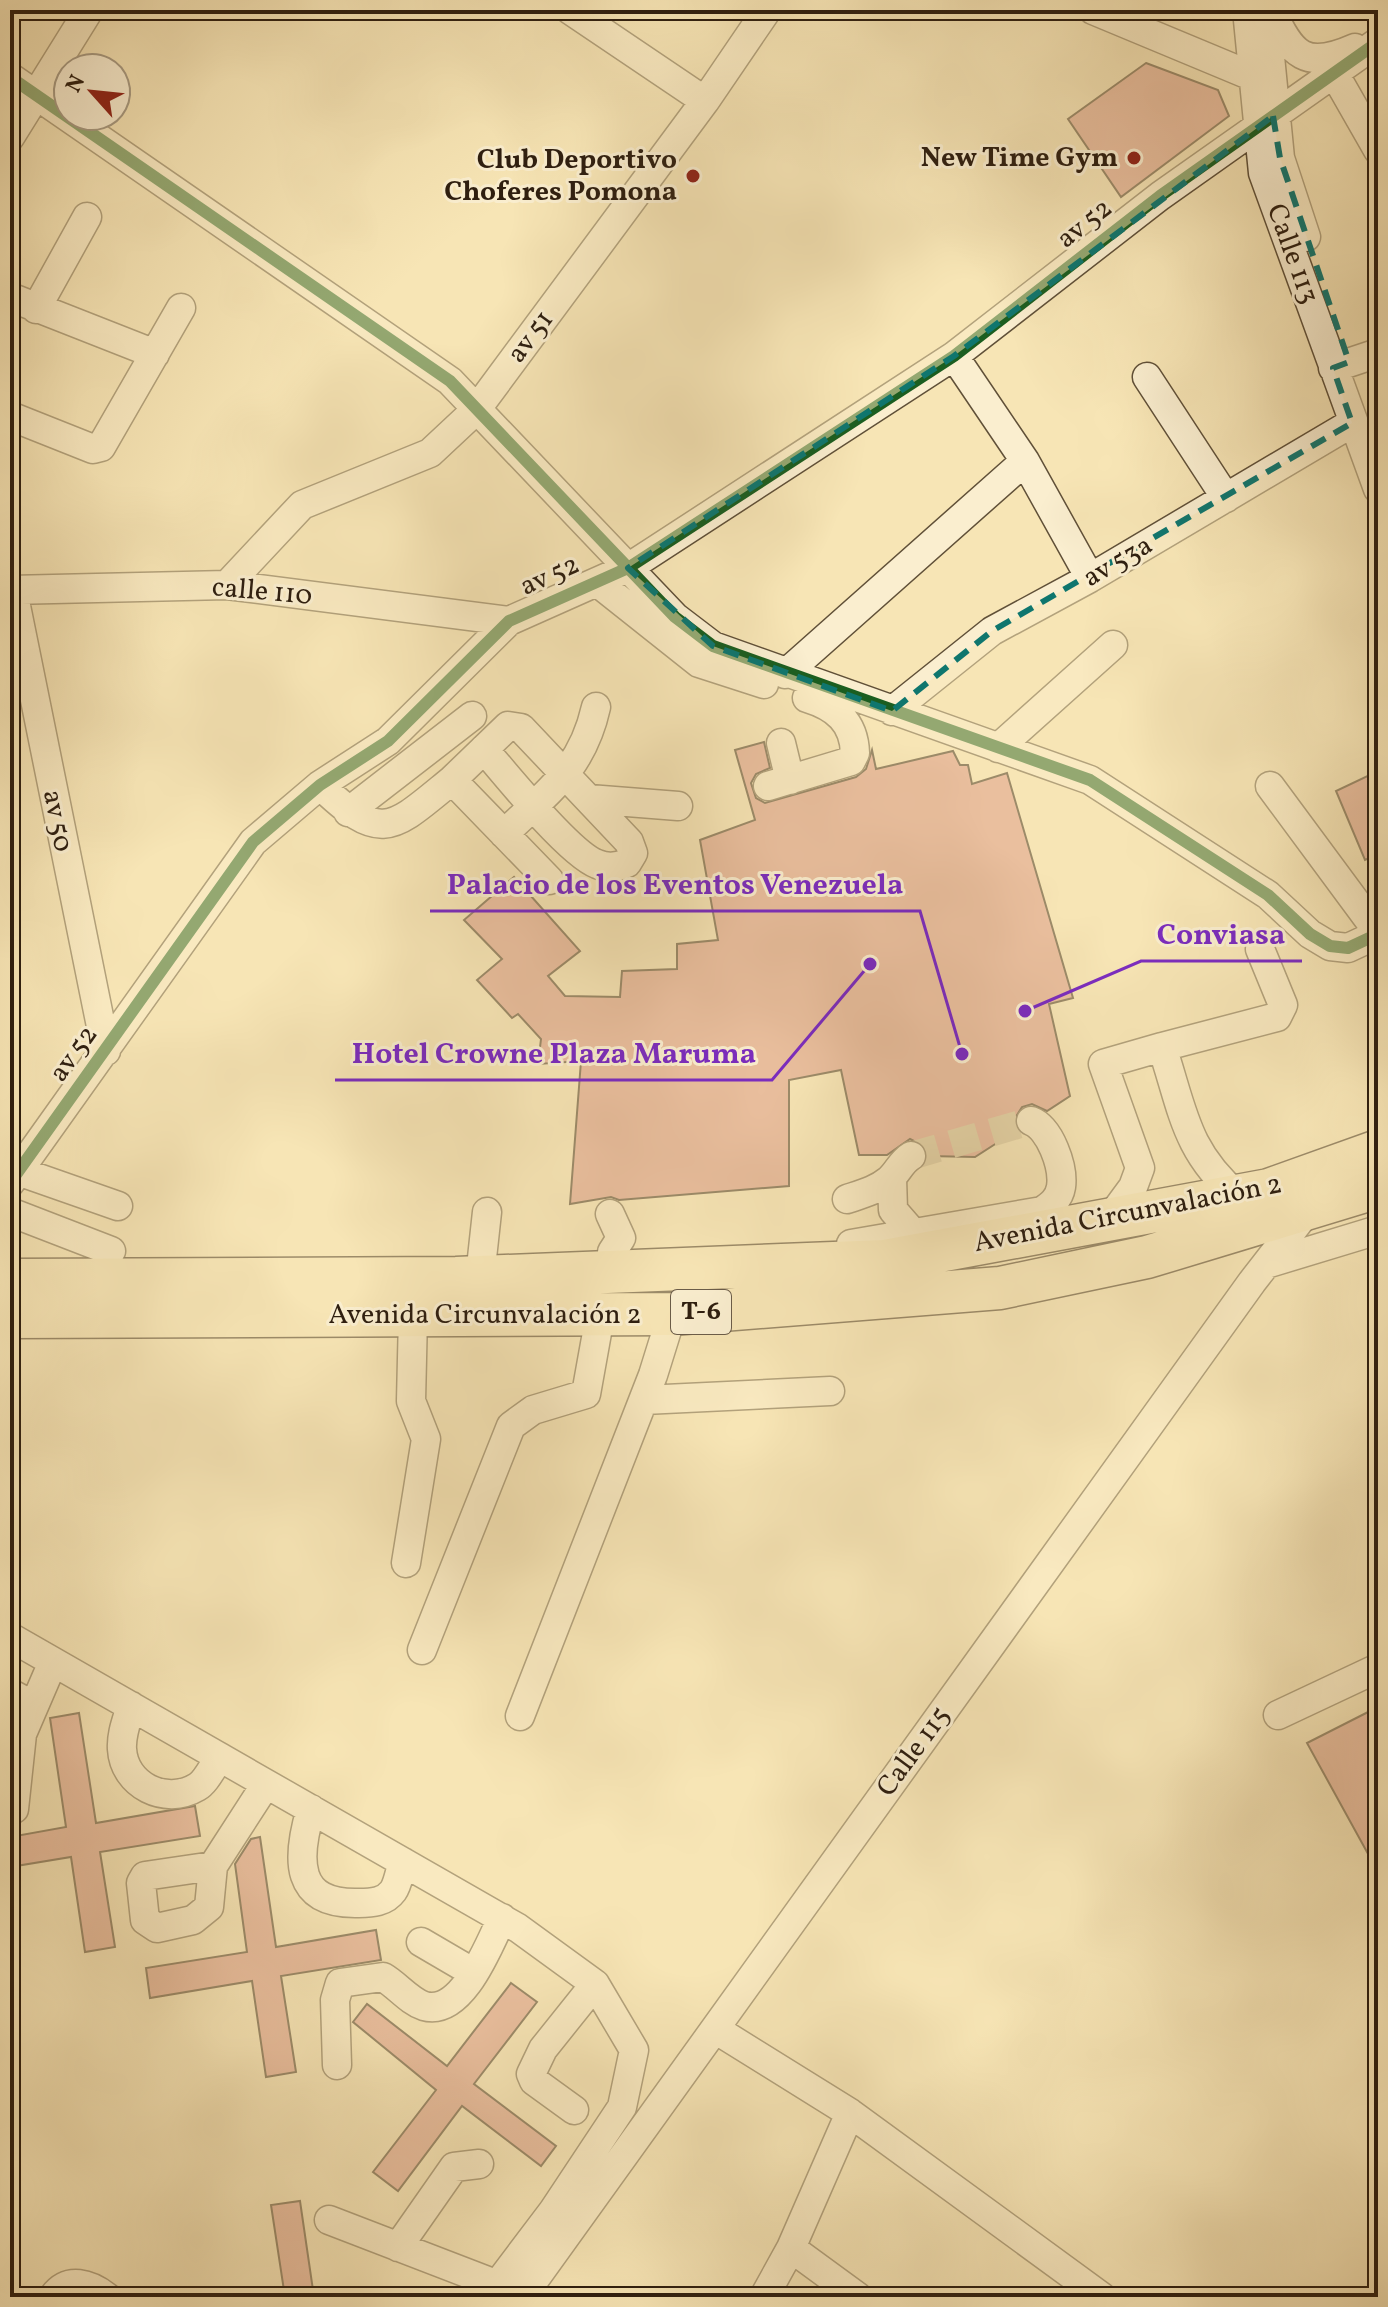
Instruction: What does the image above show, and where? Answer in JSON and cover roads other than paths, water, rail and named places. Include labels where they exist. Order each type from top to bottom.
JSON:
[{"type":"highway","name":"Avenida Circunvalación 2","points":[[10,1280],[456,1278],[660,1267],[885,1261],[1269,1190],[1378,1151]]},
{"type":"highway","name":"Avenida Circunvalación 2","points":[[10,1317],[672,1314],[1000,1288],[1147,1257],[1378,1187]]},
{"type":"street","points":[[10,137],[89,10]]},
{"type":"street","points":[[570,10],[705,101]]},
{"type":"street","name":"av 51","points":[[227,585],[302,505],[430,453],[476,410],[705,101],[767,10]]},
{"type":"street","points":[[1093,10],[1254,77]]},
{"type":"street","name":"Calle 113","points":[[1247,10],[1254,77],[1265,122],[1280,158],[1341,365],[1352,423],[1378,489]]},
{"type":"street","points":[[1268,10],[1291,49],[1306,58],[1323,60],[1378,40]]},
{"type":"street","name":"Calle 113","points":[[1265,122],[1274,80],[1268,10]]},
{"type":"street","name":"av 52","points":[[14,1177],[253,842],[320,785],[388,741],[509,621],[628,568],[954,356],[1160,196],[1378,40]]},
{"type":"street","points":[[1334,73],[1378,150]]},
{"type":"street","points":[[10,77],[450,381],[675,617],[713,646],[1090,780],[1268,895],[1310,934],[1330,946],[1348,948],[1378,933],[1270,786]]},
{"type":"street","points":[[36,309],[87,217]]},
{"type":"street","points":[[10,297],[155,354]]},
{"type":"street","points":[[10,416],[93,449],[101,447],[181,308]]},
{"type":"street","points":[[1341,365],[1378,353]]},
{"type":"street","points":[[954,356],[1025,461],[1090,578]]},
{"type":"street","name":"Calle 113","points":[[1341,365],[1378,437]]},
{"type":"street","points":[[1147,377],[1226,498]]},
{"type":"street","name":"av 53a","points":[[892,711],[992,631],[1090,578],[1352,423]]},
{"type":"street","points":[[785,674],[1025,461]]},
{"type":"street","points":[[597,582],[699,663],[837,711],[852,733],[855,753],[851,761],[779,783],[781,743]]},
{"type":"street","name":"calle 110","points":[[12,590],[227,585],[509,621]]},
{"type":"street","name":"av 50","points":[[12,590],[69,883],[106,1051]]},
{"type":"street","points":[[998,748],[1113,645]]},
{"type":"street","points":[[504,834],[565,775],[590,736],[596,707]]},
{"type":"street","points":[[348,812],[472,716]]},
{"type":"street","points":[[320,785],[348,812],[380,825],[392,824],[407,817],[452,780],[484,749],[508,726],[516,726],[526,731],[629,842],[633,853],[627,863],[609,866],[588,859],[533,806],[484,749]]},
{"type":"street","points":[[452,780],[549,880]]},
{"type":"street","points":[[589,799],[678,806]]},
{"type":"street","points":[[1108,1221],[1133,1187],[1140,1168],[1103,1064],[1277,1017],[1283,1005],[1260,949]]},
{"type":"street","points":[[1162,1047],[1195,1149],[1212,1174],[1238,1196]]},
{"type":"street","points":[[911,1156],[902,1162],[892,1178],[876,1189],[847,1199],[862,1211],[866,1224],[862,1235],[851,1244],[1042,1211],[1054,1203],[1061,1189],[1060,1174],[1046,1132],[1031,1121]]},
{"type":"street","points":[[14,1177],[118,1206]]},
{"type":"street","points":[[892,1178],[893,1210],[913,1233]]},
{"type":"street","name":"Calle 115","points":[[503,2293],[715,2029],[1308,1210]]},
{"type":"street","points":[[10,1212],[111,1251]]},
{"type":"street","points":[[482,1258],[487,1212]]},
{"type":"street","points":[[621,1214],[623,1251]]},
{"type":"street","points":[[1266,1264],[1378,1230]]},
{"type":"street","points":[[520,1716],[644,1400],[672,1314]]},
{"type":"street","points":[[406,1563],[426,1439],[411,1401],[413,1316]]},
{"type":"street","points":[[422,1650],[511,1426],[533,1410],[586,1394],[600,1316]]},
{"type":"street","points":[[644,1400],[830,1391]]},
{"type":"street","points":[[10,1637],[502,1918],[595,1984],[634,2050],[622,2107],[503,2293],[329,2220]]},
{"type":"street","points":[[14,1809],[22,1734],[22,1700],[53,1662]]},
{"type":"street","points":[[1278,1715],[1378,1668]]},
{"type":"street","points":[[131,1706],[122,1751],[127,1772],[147,1789],[170,1795],[198,1786],[220,1757]]},
{"type":"street","points":[[213,1866],[266,1784]]},
{"type":"street","points":[[311,1809],[301,1849],[305,1879],[315,1895],[329,1902],[377,1902],[393,1891],[403,1862]]},
{"type":"street","points":[[337,2065],[335,1991],[340,1983],[383,1977],[423,2006],[436,2008],[461,1992],[502,1918]]},
{"type":"street","points":[[421,1942],[474,1973]]},
{"type":"street","points":[[574,2110],[534,2081],[531,2074],[543,2049],[595,1984]]},
{"type":"street","points":[[715,2029],[850,2113],[1102,2297]]},
{"type":"street","points":[[764,2297],[791,2248],[850,2113]]},
{"type":"street","points":[[398,2247],[454,2167],[479,2164]]},
{"type":"street","points":[[791,2248],[858,2297]]},
{"type":"street","points":[[53,2297],[66,2284],[82,2283],[107,2297]]},
{"type":"tunnel","points":[[911,1156],[1031,1121]]},
{"type":"place","name":"New Time Gym","points":[[1134,158]]},
{"type":"place","name":"Club Deportivo Choferes Pomona","points":[[693,176]]},
{"type":"place","name":"Hotel Crowne Plaza Maruma","points":[[870,964]]},
{"type":"place","name":"Conviasa","points":[[1025,1011]]},
{"type":"place","name":"Palacio de los Eventos Venezuela","points":[[962,1054]]}]
